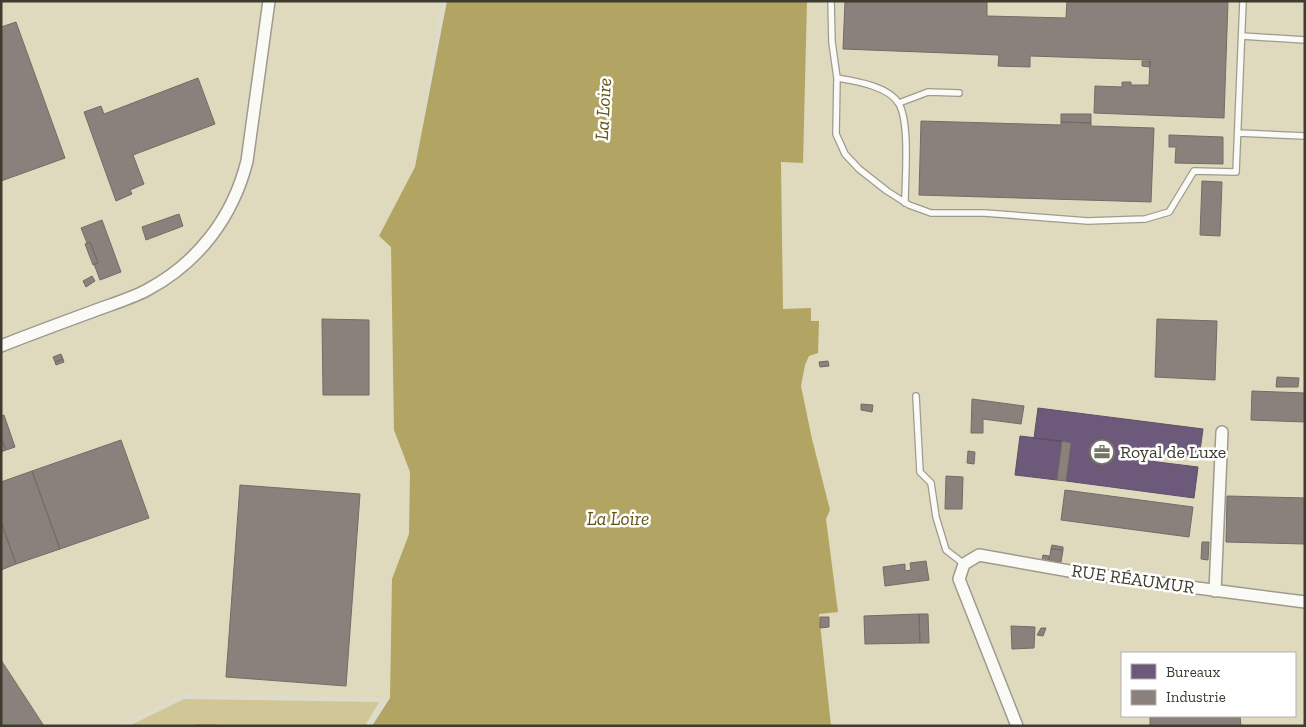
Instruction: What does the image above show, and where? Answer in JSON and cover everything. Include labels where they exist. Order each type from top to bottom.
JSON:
[{"type":"street","points":[[1,346],[148,290],[182,266],[212,236],[232,204],[244,175],[269,1]]},
{"type":"street","points":[[1216,591],[1222,432]]},
{"type":"street","name":"RUE RÉAUMUR","points":[[964,564],[979,555],[1075,572],[1305,602]]},
{"type":"street","points":[[964,564],[959,579],[1017,726]]},
{"type":"lane","points":[[831,1],[832,42],[837,78],[836,134],[845,154],[859,169],[886,191],[905,203],[931,213],[984,213],[1088,220],[1145,219],[1169,212],[1194,171],[1236,172],[1244,1]]},
{"type":"lane","points":[[1242,36],[1305,40]]},
{"type":"lane","points":[[837,78],[869,84],[886,92],[899,103],[906,124],[905,203]]},
{"type":"lane","points":[[899,103],[928,92],[959,93]]},
{"type":"lane","points":[[1238,133],[1305,136]]},
{"type":"lane","points":[[916,396],[920,472],[931,483],[936,516],[946,550],[964,564]]},
{"type":"shaded area","points":[[1,1],[441,1],[415,167],[379,235],[391,247],[394,430],[410,474],[409,534],[392,579],[390,698],[183,694],[116,726],[1,726]]},
{"type":"shaded area","points":[[807,1],[1305,1],[1305,726],[831,726],[819,613],[838,612],[826,519],[830,510],[801,386],[805,365],[819,321],[811,322],[811,308],[783,309],[781,162],[803,162]]},
{"type":"shaded area","points":[[184,699],[379,702],[365,726],[129,726]]},
{"type":"water","name":"La Loire","points":[[447,1],[807,1],[803,163],[781,162],[783,309],[811,308],[811,321],[819,321],[818,353],[809,356],[805,365],[801,386],[830,510],[826,519],[838,612],[819,614],[831,726],[372,726],[390,698],[392,579],[409,534],[410,472],[394,430],[391,247],[379,236],[415,167]]},
{"type":"building: Bureaux","name":"Royal de Luxe","points":[[1038,408],[1203,429],[1199,458],[1134,450],[1133,459],[1198,467],[1194,498],[1066,481],[1071,443],[1034,438]]},
{"type":"building: Bureaux","points":[[1020,436],[1062,441],[1057,480],[1015,475]]},
{"type":"building: Industrie","points":[[845,1],[987,1],[987,16],[1066,18],[1067,1],[1228,1],[1224,118],[1094,113],[1095,86],[1122,87],[1122,82],[1131,82],[1131,85],[1149,85],[1150,60],[1030,56],[1030,67],[998,66],[999,55],[843,49]]},
{"type":"building: Industrie","points":[[16,22],[65,158],[1,181],[1,27]]},
{"type":"building: Industrie","points":[[1142,61],[1150,61],[1150,67],[1142,66]]},
{"type":"building: Industrie","points":[[198,78],[215,124],[133,155],[144,184],[130,190],[132,194],[116,201],[84,112],[101,106],[104,114]]},
{"type":"building: Industrie","points":[[1061,114],[1091,114],[1091,123],[1061,122]]},
{"type":"building: Industrie","points":[[921,121],[1061,125],[1061,122],[1091,123],[1091,126],[1154,128],[1151,202],[919,195]]},
{"type":"building: Industrie","points":[[1169,135],[1223,137],[1223,164],[1175,163],[1176,147],[1169,147]]},
{"type":"building: Industrie","points":[[1202,181],[1222,182],[1220,236],[1200,235]]},
{"type":"building: Industrie","points":[[179,214],[183,226],[146,240],[142,227]]},
{"type":"building: Industrie","points":[[102,220],[121,272],[100,280],[94,264],[98,263],[90,242],[87,243],[81,228]]},
{"type":"building: Industrie","points":[[90,242],[98,263],[93,265],[85,244]]},
{"type":"building: Industrie","points":[[92,276],[95,281],[86,287],[83,281]]},
{"type":"building: Industrie","points":[[322,319],[369,320],[369,395],[323,395]]},
{"type":"building: Industrie","points":[[1157,319],[1217,321],[1215,380],[1155,377]]},
{"type":"building: Industrie","points":[[61,354],[63,359],[55,362],[53,357]]},
{"type":"building: Industrie","points":[[63,359],[64,362],[56,365],[55,362]]},
{"type":"building: Industrie","points":[[828,361],[829,366],[820,367],[819,362]]},
{"type":"building: Industrie","points":[[1277,377],[1299,378],[1298,387],[1276,387]]},
{"type":"building: Industrie","points":[[1252,391],[1305,393],[1305,422],[1251,420]]},
{"type":"building: Industrie","points":[[972,399],[1024,406],[1021,424],[983,419],[983,433],[971,433]]},
{"type":"building: Industrie","points":[[861,404],[873,405],[872,412],[861,410]]},
{"type":"building: Industrie","points":[[4,415],[15,447],[6,450],[1,437],[1,416]]},
{"type":"building: Industrie","points":[[1,437],[6,450],[1,452]]},
{"type":"building: Industrie","points":[[121,440],[149,518],[60,549],[32,471]]},
{"type":"building: Industrie","points":[[1062,441],[1071,443],[1066,481],[1057,480]]},
{"type":"building: Industrie","points":[[968,451],[975,452],[974,464],[967,463]]},
{"type":"building: Industrie","points":[[32,471],[60,549],[16,564],[1,522],[1,482]]},
{"type":"building: Industrie","points":[[946,476],[963,477],[962,509],[945,509]]},
{"type":"building: Industrie","points":[[240,485],[360,494],[346,686],[226,677]]},
{"type":"building: Industrie","points":[[1065,490],[1193,507],[1189,537],[1061,520]]},
{"type":"building: Industrie","points":[[1227,496],[1305,498],[1305,544],[1226,542]]},
{"type":"building: Industrie","points":[[1,522],[16,564],[1,570]]},
{"type":"building: Industrie","points":[[1202,542],[1209,542],[1208,560],[1201,559]]},
{"type":"building: Industrie","points":[[1052,545],[1063,547],[1063,550],[1051,549]]},
{"type":"building: Industrie","points":[[1051,549],[1063,550],[1061,562],[1049,561]]},
{"type":"building: Industrie","points":[[1043,555],[1049,556],[1048,561],[1042,560]]},
{"type":"building: Industrie","points":[[926,561],[929,580],[885,586],[883,567],[905,564],[905,571],[911,570],[910,563]]},
{"type":"building: Industrie","points":[[919,614],[920,643],[865,644],[864,616]]},
{"type":"building: Industrie","points":[[919,614],[928,614],[929,643],[920,643]]},
{"type":"building: Industrie","points":[[820,617],[829,617],[829,627],[820,628]]},
{"type":"building: Industrie","points":[[1011,626],[1035,627],[1034,648],[1012,649]]},
{"type":"building: Industrie","points":[[1041,628],[1046,628],[1043,636],[1037,635]]},
{"type":"building: Industrie","points":[[1,660],[44,726],[1,726]]},
{"type":"building: Industrie","points":[[1150,717],[1240,717],[1241,726],[1150,726]]},
{"type":"waterway","points":[[197,726],[215,726]]},
{"type":"place","name":"Royal de Luxe","points":[[1102,452]]}]
